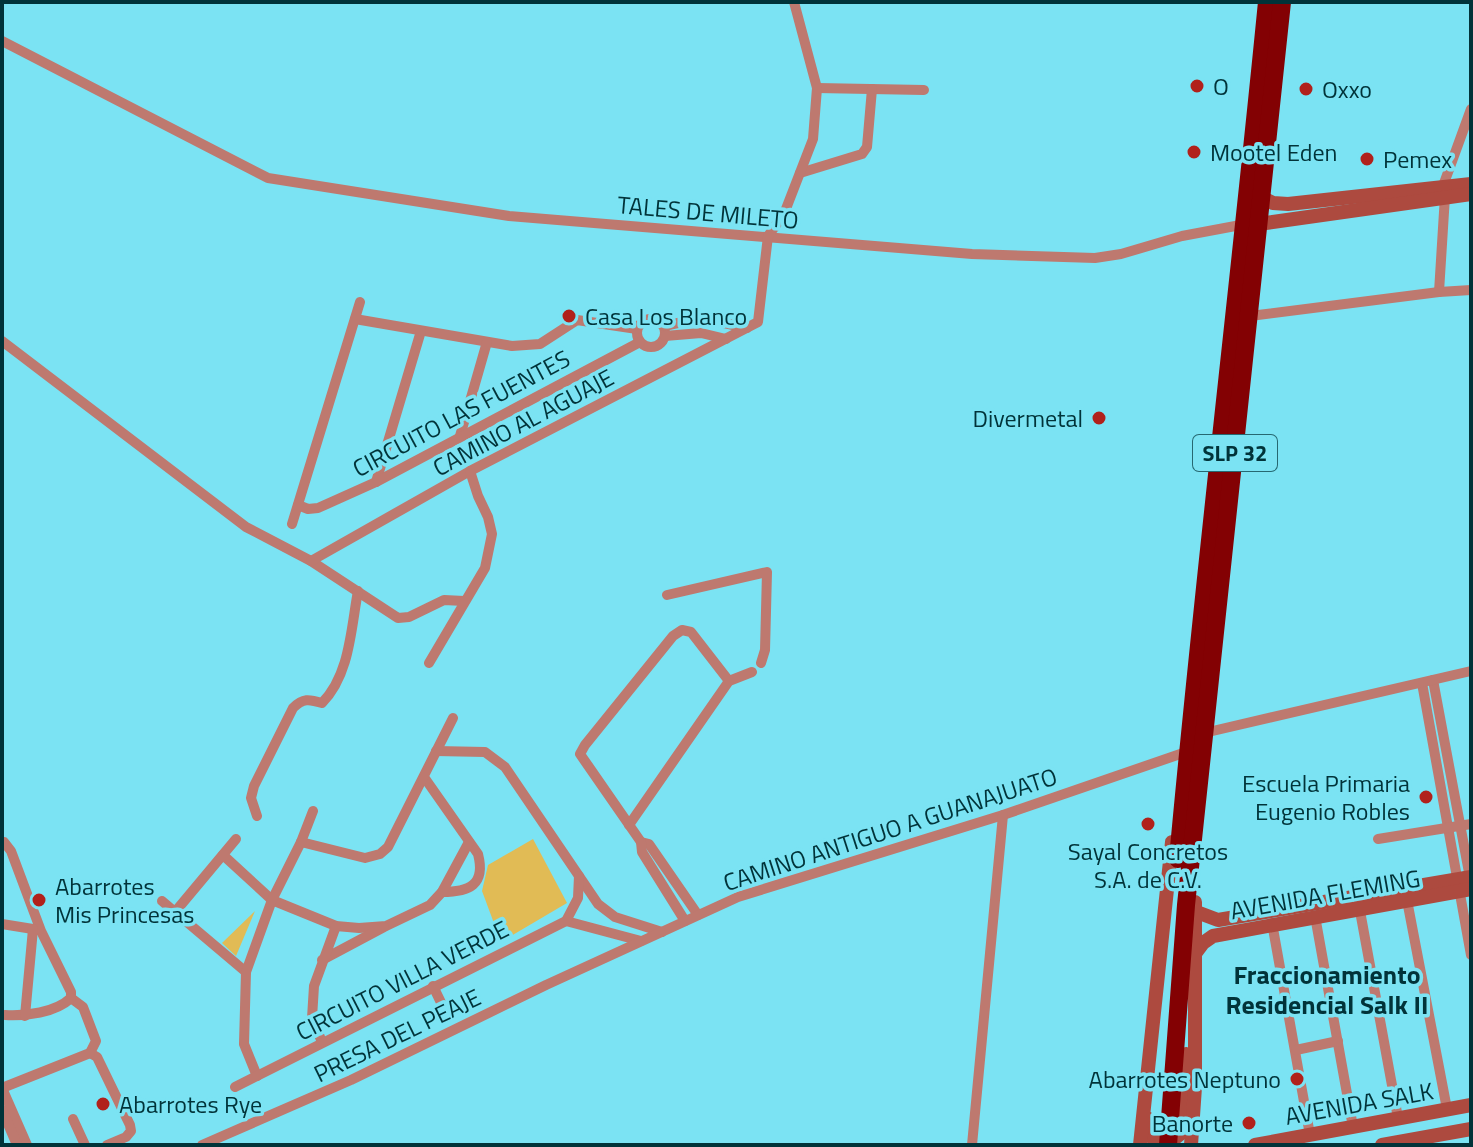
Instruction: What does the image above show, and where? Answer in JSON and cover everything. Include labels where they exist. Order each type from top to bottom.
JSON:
[{"type":"highway","name":"SLP 32","points":[[1168,1145],[1193,773],[1204,733],[1250,316],[1252,224],[1267,2]]},
{"type":"highway","name":"SLP 32","points":[[1193,773],[1189,751],[1222,417],[1252,224],[1261,197],[1282,2]]},
{"type":"highway","name":"SLP 32","points":[[1156,1145],[1185,907]]},
{"type":"main road","points":[[1252,224],[1471,184]]},
{"type":"main road","points":[[1261,197],[1273,203],[1288,204],[1444,191],[1471,194]]},
{"type":"main road","points":[[1140,1145],[1173,825],[1193,773]]},
{"type":"main road","name":"AVENIDA FLEMING","points":[[1185,907],[1218,920],[1406,896],[1466,883]]},
{"type":"main road","name":"AVENIDA FLEMING","points":[[1194,955],[1213,936],[1272,923],[1360,911],[1406,896]]},
{"type":"main road","points":[[1185,907],[1194,955],[1195,1087],[1191,1145]]},
{"type":"main road","points":[[1145,1094],[1151,1138],[1165,1144],[1174,1141],[1182,1129],[1186,1052],[1194,999]]},
{"type":"main road","name":"AVENIDA SALK","points":[[1255,1145],[1295,1141],[1310,1135],[1471,1105]]},
{"type":"main road","name":"AVENIDA SALK","points":[[1382,1145],[1455,1138],[1471,1129]]},
{"type":"street","points":[[768,236],[784,214],[813,139],[817,88],[794,2]]},
{"type":"street","name":"TALES DE MILETO","points":[[2,41],[268,178],[509,216],[972,254],[1095,258],[1121,254],[1182,236],[1252,224]]},
{"type":"street","points":[[817,88],[924,90]]},
{"type":"street","points":[[800,173],[862,154],[867,147],[872,89]]},
{"type":"street","points":[[1439,292],[1444,191],[1471,109]]},
{"type":"street","name":"CAMINO AL AGUAJE","points":[[311,561],[470,471],[758,322],[768,236]]},
{"type":"street","points":[[1250,316],[1471,290]]},
{"type":"street","name":"CIRCUITO LAS FUENTES","points":[[292,524],[360,302]]},
{"type":"street","points":[[664,331],[701,318],[747,328]]},
{"type":"street","points":[[701,318],[701,333]]},
{"type":"street","name":"CIRCUITO LAS FUENTES","points":[[355,319],[512,346],[540,344],[577,320],[637,329]]},
{"type":"street","points":[[648,319],[657,320],[664,331],[660,344],[652,347],[640,342],[637,329],[648,319]]},
{"type":"street","points":[[376,482],[421,331]]},
{"type":"street","points":[[664,331],[701,333],[726,339]]},
{"type":"street","points":[[2,341],[234,518],[311,561],[398,618],[409,617],[444,600],[464,601]]},
{"type":"street","points":[[460,436],[487,342]]},
{"type":"street","name":"CIRCUITO LAS FUENTES","points":[[298,505],[308,509],[318,508],[376,482],[640,342]]},
{"type":"street","points":[[429,663],[485,568],[492,534],[470,471]]},
{"type":"street","points":[[667,595],[767,572],[765,650],[761,663]]},
{"type":"street","points":[[257,816],[251,798],[254,786],[293,708],[300,701],[309,699],[322,703],[333,692],[343,669],[358,591]]},
{"type":"street","points":[[685,921],[642,852],[641,842],[580,754],[673,636],[682,630],[691,632],[729,681]]},
{"type":"street","points":[[1204,733],[1471,671]]},
{"type":"street","points":[[629,825],[729,681],[752,672]]},
{"type":"street","points":[[1428,681],[1466,825],[1471,955]]},
{"type":"street","points":[[1428,681],[1448,828],[1466,883]]},
{"type":"street","points":[[301,842],[365,858],[380,854],[388,847],[453,718]]},
{"type":"street","points":[[436,751],[485,752],[505,767],[598,904],[615,917],[662,932]]},
{"type":"street","name":"CAMINO ANTIGUO A GUANAJUATO","points":[[608,957],[738,897],[1003,815],[1189,751]]},
{"type":"street","points":[[424,777],[478,854],[481,867],[478,879],[470,888],[442,892]]},
{"type":"street","points":[[257,1076],[244,1044],[246,972],[272,900],[313,811]]},
{"type":"street","points":[[972,1145],[1003,815]]},
{"type":"street","points":[[1378,839],[1466,825]]},
{"type":"street","points":[[175,912],[236,839]]},
{"type":"street","points":[[3,840],[11,851],[37,930],[71,992],[71,998],[64,1004],[25,1016],[5,1015]]},
{"type":"street","points":[[322,960],[430,905],[442,892],[469,842]]},
{"type":"street","points":[[641,842],[649,844],[698,915]]},
{"type":"street","points":[[223,855],[272,900],[336,926],[386,926]]},
{"type":"street","name":"CIRCUITO VILLA VERDE","points":[[235,1087],[566,921],[578,898],[579,876]]},
{"type":"street","points":[[1406,896],[1447,1109]]},
{"type":"street","points":[[162,901],[246,972]]},
{"type":"street","points":[[575,908],[586,903],[598,904]]},
{"type":"street","points":[[1360,911],[1398,1118]]},
{"type":"street","points":[[1315,916],[1353,1127]]},
{"type":"street","points":[[566,921],[642,941]]},
{"type":"street","points":[[626,937],[630,923]]},
{"type":"street","points":[[1272,923],[1310,1135]]},
{"type":"street","points":[[2,924],[37,930]]},
{"type":"street","points":[[322,1042],[312,1018],[314,986],[336,926]]},
{"type":"street","points":[[25,1016],[37,930]]},
{"type":"street","name":"PRESA DEL PEAJE","points":[[202,1145],[239,1131],[608,957]]},
{"type":"street","points":[[433,986],[447,1015]]},
{"type":"street","points":[[27,1145],[2,1088],[90,1053],[96,1041],[83,1007],[71,998]]},
{"type":"street","points":[[1296,1050],[1338,1041]]},
{"type":"street","points":[[90,1053],[97,1057],[130,1125],[131,1131],[126,1137],[107,1145]]},
{"type":"street","points":[[2,1110],[17,1145]]},
{"type":"street","points":[[73,1119],[85,1145]]},
{"type":"shaded area","points":[[533,839],[567,903],[501,942],[482,891],[488,865]]},
{"type":"shaded area","points":[[255,911],[236,956],[222,943]]},
{"type":"place","name":"O","points":[[1197,86]]},
{"type":"place","name":"Oxxo","points":[[1306,89]]},
{"type":"place","name":"Mootel Eden","points":[[1194,152]]},
{"type":"place","name":"Pemex","points":[[1367,159]]},
{"type":"place","name":"Casa Los Blanco","points":[[569,316]]},
{"type":"place","name":"Divermetal","points":[[1099,418]]},
{"type":"place","name":"Escuela Primaria Eugenio Robles","points":[[1426,797]]},
{"type":"place","name":"Sayal Concretos S.A. de C.V.","points":[[1148,824]]},
{"type":"place","name":"Abarrotes Mis Princesas","points":[[39,900]]},
{"type":"place","name":"Abarrotes Neptuno","points":[[1297,1079]]},
{"type":"place","name":"Abarrotes Rye","points":[[103,1104]]},
{"type":"place","name":"Banorte","points":[[1249,1123]]},
{"type":"district","name":"Fraccionamiento Residencial Salk II","points":[[1327,989]]}]
